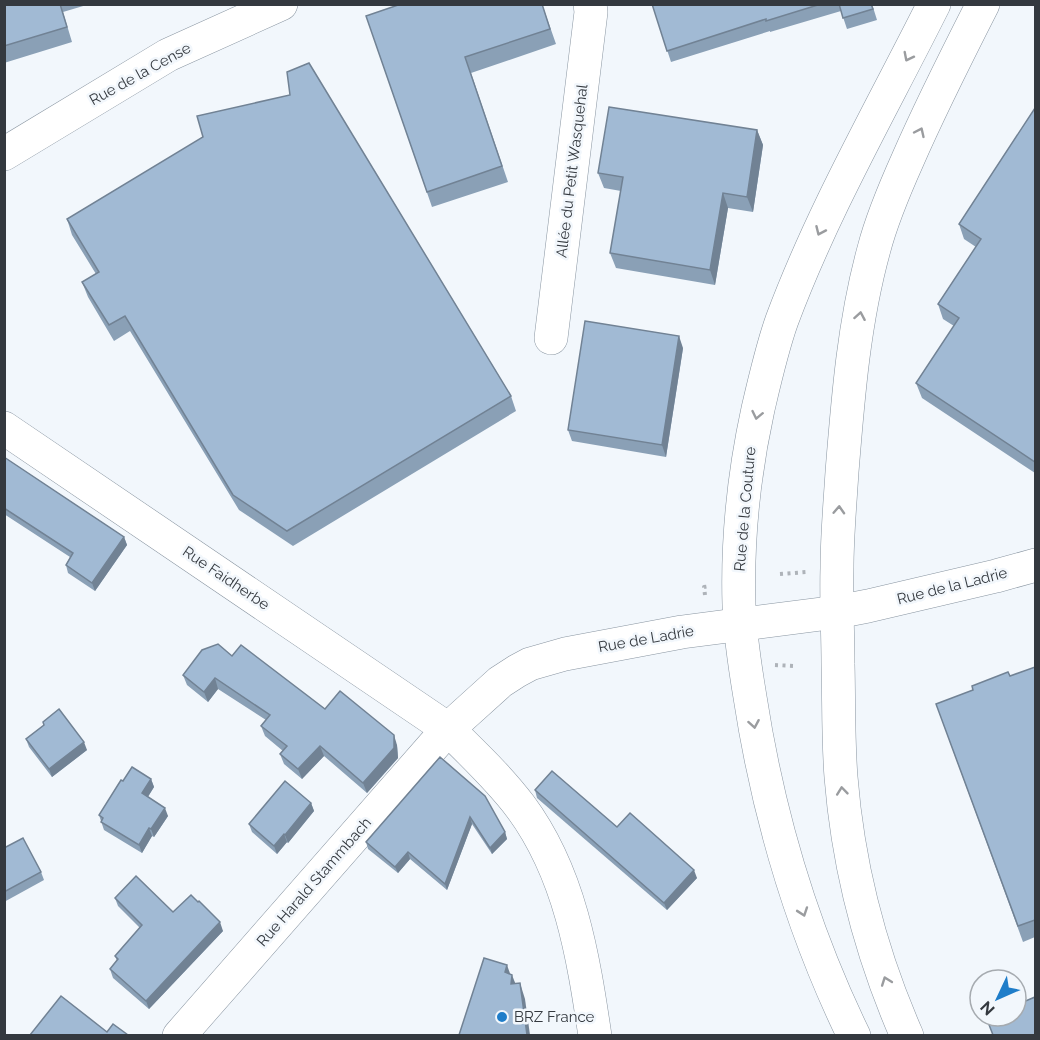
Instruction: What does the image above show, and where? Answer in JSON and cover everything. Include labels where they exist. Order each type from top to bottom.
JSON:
[{"type":"street","name":"Rue de la Cense","points":[[4,154],[168,55],[281,4]]},
{"type":"street","name":"Allée du Petit Wasquehal","points":[[551,338],[591,12],[590,4]]},
{"type":"street","name":"Rue de la Couture","points":[[854,1035],[802,910],[766,783],[745,666],[740,624],[740,551],[752,439],[782,321],[841,185],[934,4]]},
{"type":"street","points":[[907,1035],[874,946],[849,845],[840,765],[852,609],[837,568],[840,500],[851,366],[874,248],[891,196],[921,129],[983,4]]},
{"type":"street","name":"Rue Faidherbe","points":[[4,428],[448,729],[487,767],[521,808],[538,834],[570,904],[595,1035]]},
{"type":"street","name":"Rue de la Ladrie","points":[[852,609],[1035,565]]},
{"type":"street","name":"Rue de Ladrie","points":[[448,729],[500,682],[530,664],[548,658],[682,632],[852,609]]},
{"type":"street","name":"Rue Harald Stammbach","points":[[179,1035],[448,729]]},
{"type":"path","points":[[780,574],[810,572]]},
{"type":"building","points":[[4,4],[60,4],[67,27],[4,46]]},
{"type":"building","points":[[401,4],[542,4],[550,29],[465,57],[502,166],[427,192],[366,16]]},
{"type":"building","points":[[652,4],[821,4],[667,51]]},
{"type":"building","points":[[839,4],[871,4],[873,9],[843,18]]},
{"type":"building","points":[[309,63],[511,396],[287,531],[233,495],[125,316],[109,325],[82,282],[99,272],[67,219],[203,137],[197,116],[290,95],[287,72]]},
{"type":"building","points":[[609,107],[757,130],[747,197],[723,193],[710,270],[610,253],[623,177],[598,173]]},
{"type":"building","points":[[1035,108],[1035,462],[916,383],[959,318],[938,304],[981,239],[959,224]]},
{"type":"building","points":[[585,321],[679,336],[662,445],[568,430]]},
{"type":"building","points":[[4,457],[124,537],[92,583],[66,565],[73,553],[4,508]]},
{"type":"building","points":[[218,644],[232,656],[241,645],[325,709],[340,691],[394,735],[394,748],[363,783],[320,746],[298,769],[280,754],[287,746],[261,726],[270,715],[215,678],[204,692],[183,675],[202,650]]},
{"type":"building","points":[[1035,667],[1035,920],[1018,926],[936,704],[973,690],[972,686],[1008,672],[1010,676]]},
{"type":"building","points":[[59,709],[84,742],[49,769],[26,739]]},
{"type":"building","points":[[440,757],[485,796],[505,832],[490,848],[470,817],[445,884],[408,852],[395,867],[366,842]]},
{"type":"building","points":[[132,767],[151,779],[142,793],[165,808],[139,845],[101,822],[103,818],[99,815]]},
{"type":"building","points":[[552,771],[617,827],[630,813],[694,870],[664,903],[535,790]]},
{"type":"building","points":[[285,781],[311,803],[274,846],[249,824]]},
{"type":"building","points":[[23,838],[41,872],[4,892],[4,848]]},
{"type":"building","points":[[136,876],[173,912],[191,895],[220,922],[146,1001],[110,969],[118,959],[115,956],[142,925],[115,898]]},
{"type":"building","name":"BRZ France","points":[[484,958],[507,965],[505,972],[512,975],[511,984],[520,983],[527,1035],[459,1035]]},
{"type":"building","points":[[61,996],[107,1032],[113,1024],[128,1035],[30,1035]]},
{"type":"building","points":[[1035,997],[1035,1035],[993,1035],[990,1028],[1028,1028],[1028,1000]]},
{"type":"place","name":"BRZ France","points":[[502,1017]]}]
